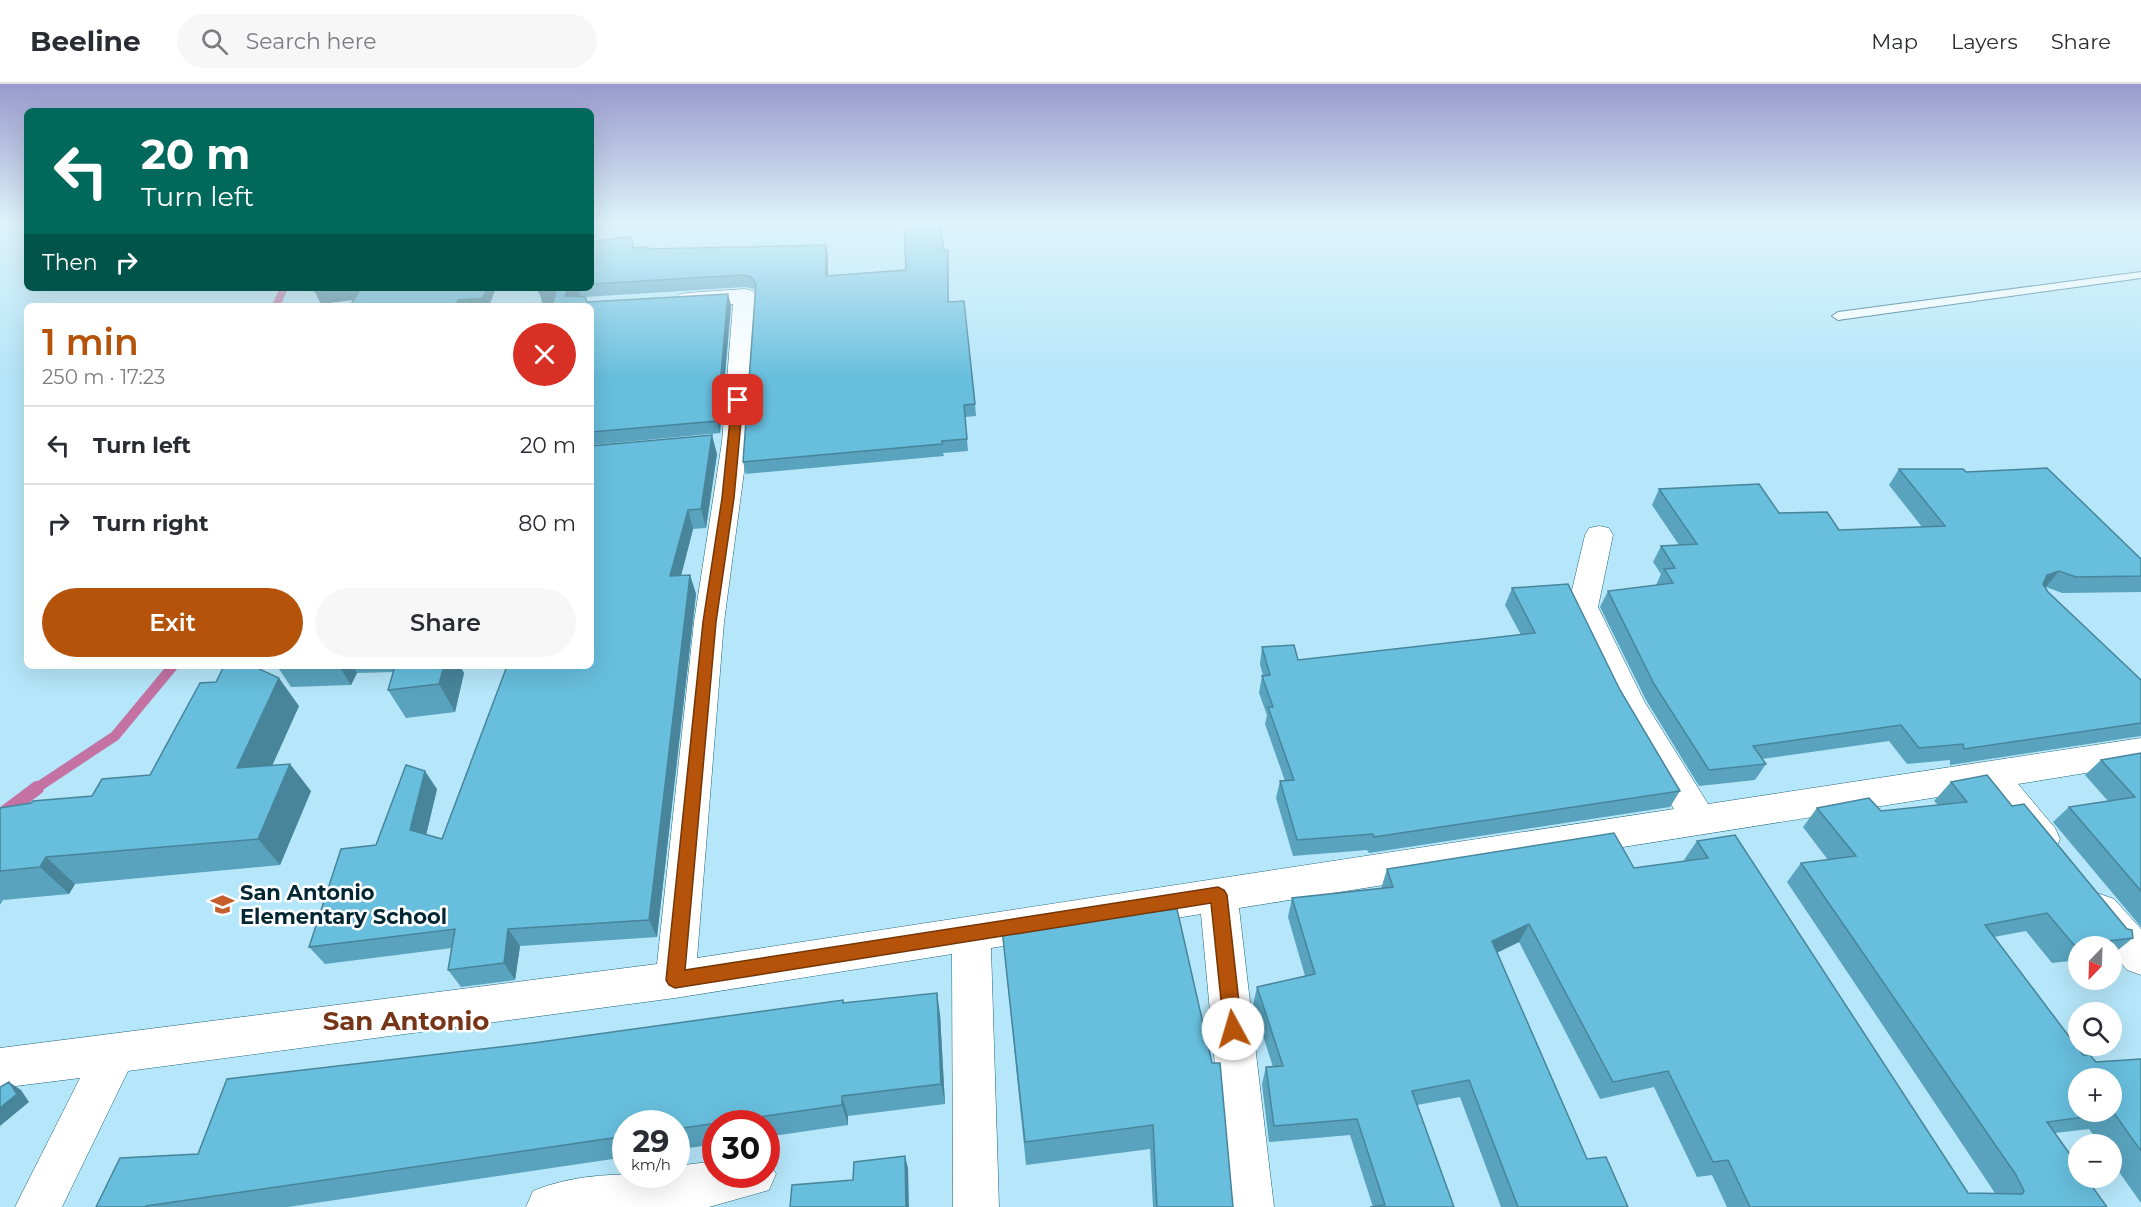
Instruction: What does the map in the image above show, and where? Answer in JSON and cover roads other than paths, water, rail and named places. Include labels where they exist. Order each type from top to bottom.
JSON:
[{"type":"street","points":[[663,301],[745,296],[724,443],[675,980]]},
{"type":"street","points":[[1599,535],[1583,607],[1630,706],[1720,827]]},
{"type":"street","points":[[0,1068],[675,980],[1218,895],[1720,827],[1990,775],[2141,751]]},
{"type":"street","points":[[1990,775],[2124,940],[2141,957]]},
{"type":"street","points":[[1218,895],[1251,1207]]},
{"type":"street","points":[[970,933],[976,1207]]},
{"type":"street","points":[[38,1207],[116,1052]]},
{"type":"street","points":[[549,1207],[702,1187]]},
{"type":"lane","points":[[1838,316],[2141,275]]},
{"type":"waterway","points":[[277,303],[283,291]]},
{"type":"waterway","points":[[35,789],[115,736],[171,669]]},
{"type":"waterway","points":[[0,816],[37,788]]},
{"type":"place","name":"San Antonio Elementary School","points":[[222,904]]},
{"type":"district","name":"San Antonio","points":[[406,1021]]}]
